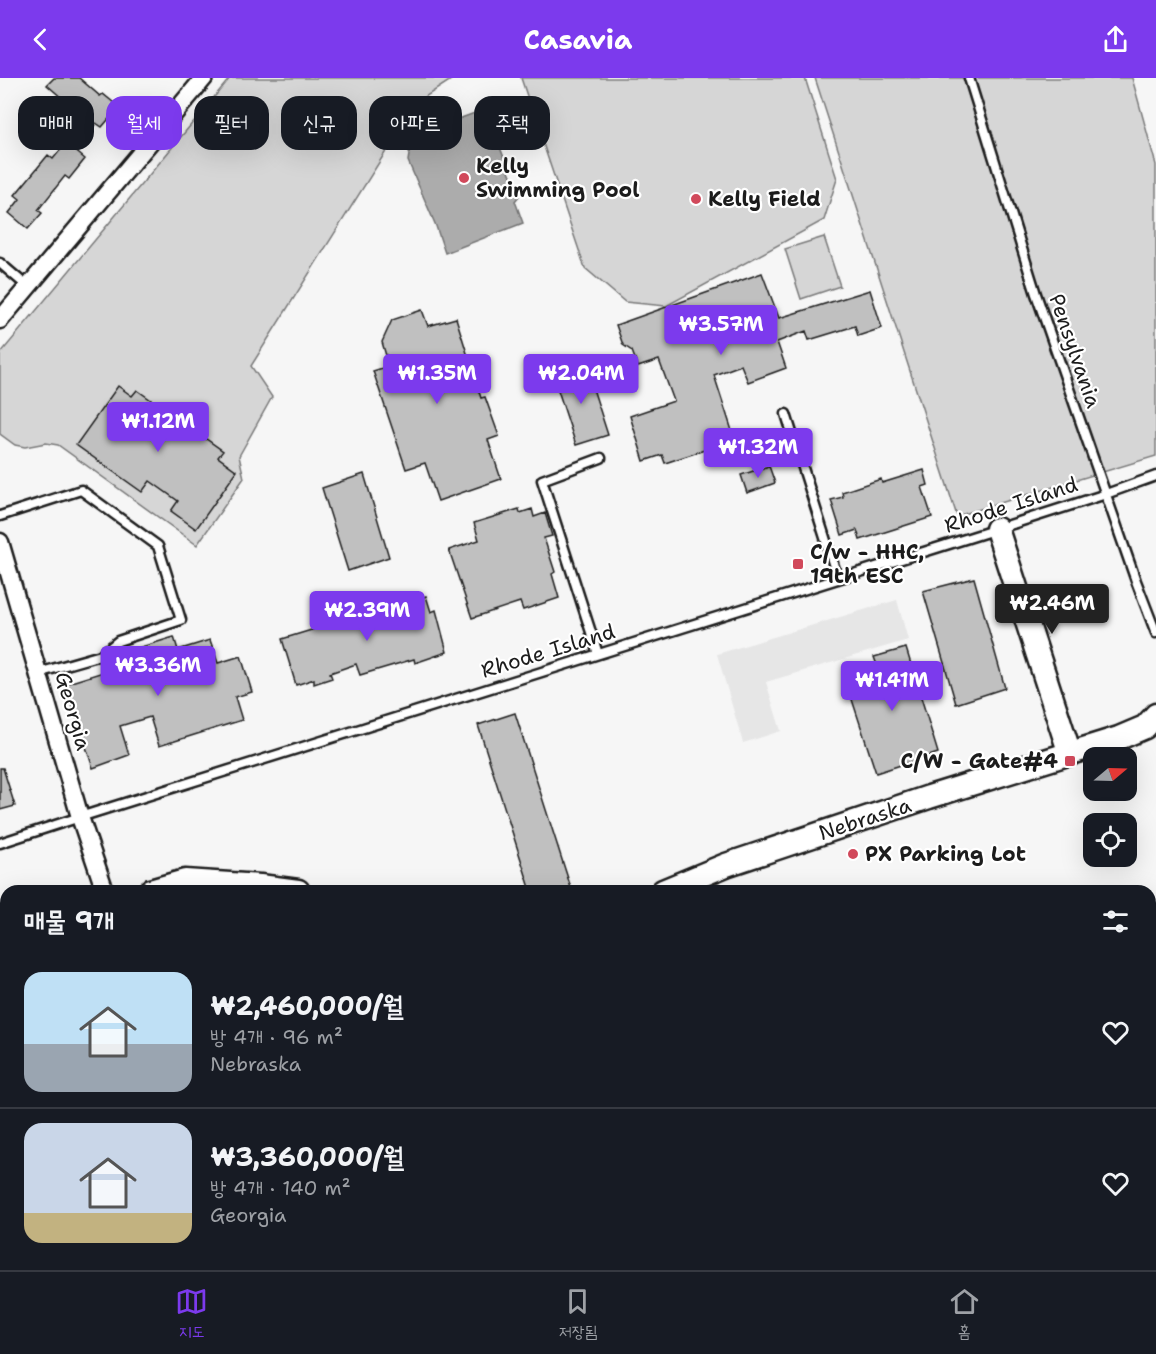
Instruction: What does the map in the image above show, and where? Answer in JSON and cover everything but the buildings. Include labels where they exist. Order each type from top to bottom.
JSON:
[{"type":"street","points":[[0,320],[204,78]]},
{"type":"street","points":[[997,529],[1070,754]]},
{"type":"street","name":"Georgia","points":[[0,542],[80,817],[103,885]]},
{"type":"street","name":"Nebraska","points":[[684,885],[726,865],[929,797],[1119,738],[1144,727],[1156,715]]},
{"type":"street","points":[[171,885],[185,881],[245,885]]},
{"type":"lane","name":"Pensylvania","points":[[969,78],[1036,294],[1156,633]]},
{"type":"lane","points":[[0,263],[28,287]]},
{"type":"lane","points":[[786,414],[838,579]]},
{"type":"lane","points":[[598,654],[542,480],[601,459]]},
{"type":"lane","name":"Rhode Island","points":[[0,843],[997,529],[1156,476]]},
{"type":"lane","points":[[0,516],[81,490],[159,546],[181,620],[118,641],[101,655],[38,673]]},
{"type":"shaded area","points":[[230,78],[454,78],[426,96],[369,96],[369,150],[387,150],[251,366],[272,397],[239,456],[244,478],[197,545],[58,445],[46,443],[25,447],[15,445],[0,434],[0,354],[170,150],[182,150],[182,136],[194,121],[194,150],[269,150],[269,96],[215,96]]},
{"type":"shaded area","name":"Kelly Field","points":[[521,78],[805,78],[837,179],[824,220],[666,306],[625,302],[585,268],[545,150],[550,150],[550,96],[527,96]]},
{"type":"shaded area","points":[[815,78],[1132,78],[1156,165],[1156,456],[957,516]]},
{"type":"shaded area","name":"Kelly Swimming Pool","points":[[474,113],[474,150],[501,150],[519,196],[515,201],[523,223],[445,253],[408,161],[410,150],[462,150],[462,118]]},
{"type":"shaded area","points":[[824,237],[840,286],[801,299],[785,249]]},
{"type":"shaded area","points":[[897,600],[908,640],[766,682],[781,731],[743,743],[717,654]]},
{"type":"place","name":"Kelly Swimming Pool","points":[[464,178]]},
{"type":"place","name":"Kelly Field","points":[[696,199]]},
{"type":"place","name":"C/w - HHC, 19th ESC","points":[[798,564]]},
{"type":"place","name":"C/W - Gate#4","points":[[1070,761]]},
{"type":"place","name":"PX Parking Lot","points":[[853,854]]}]
